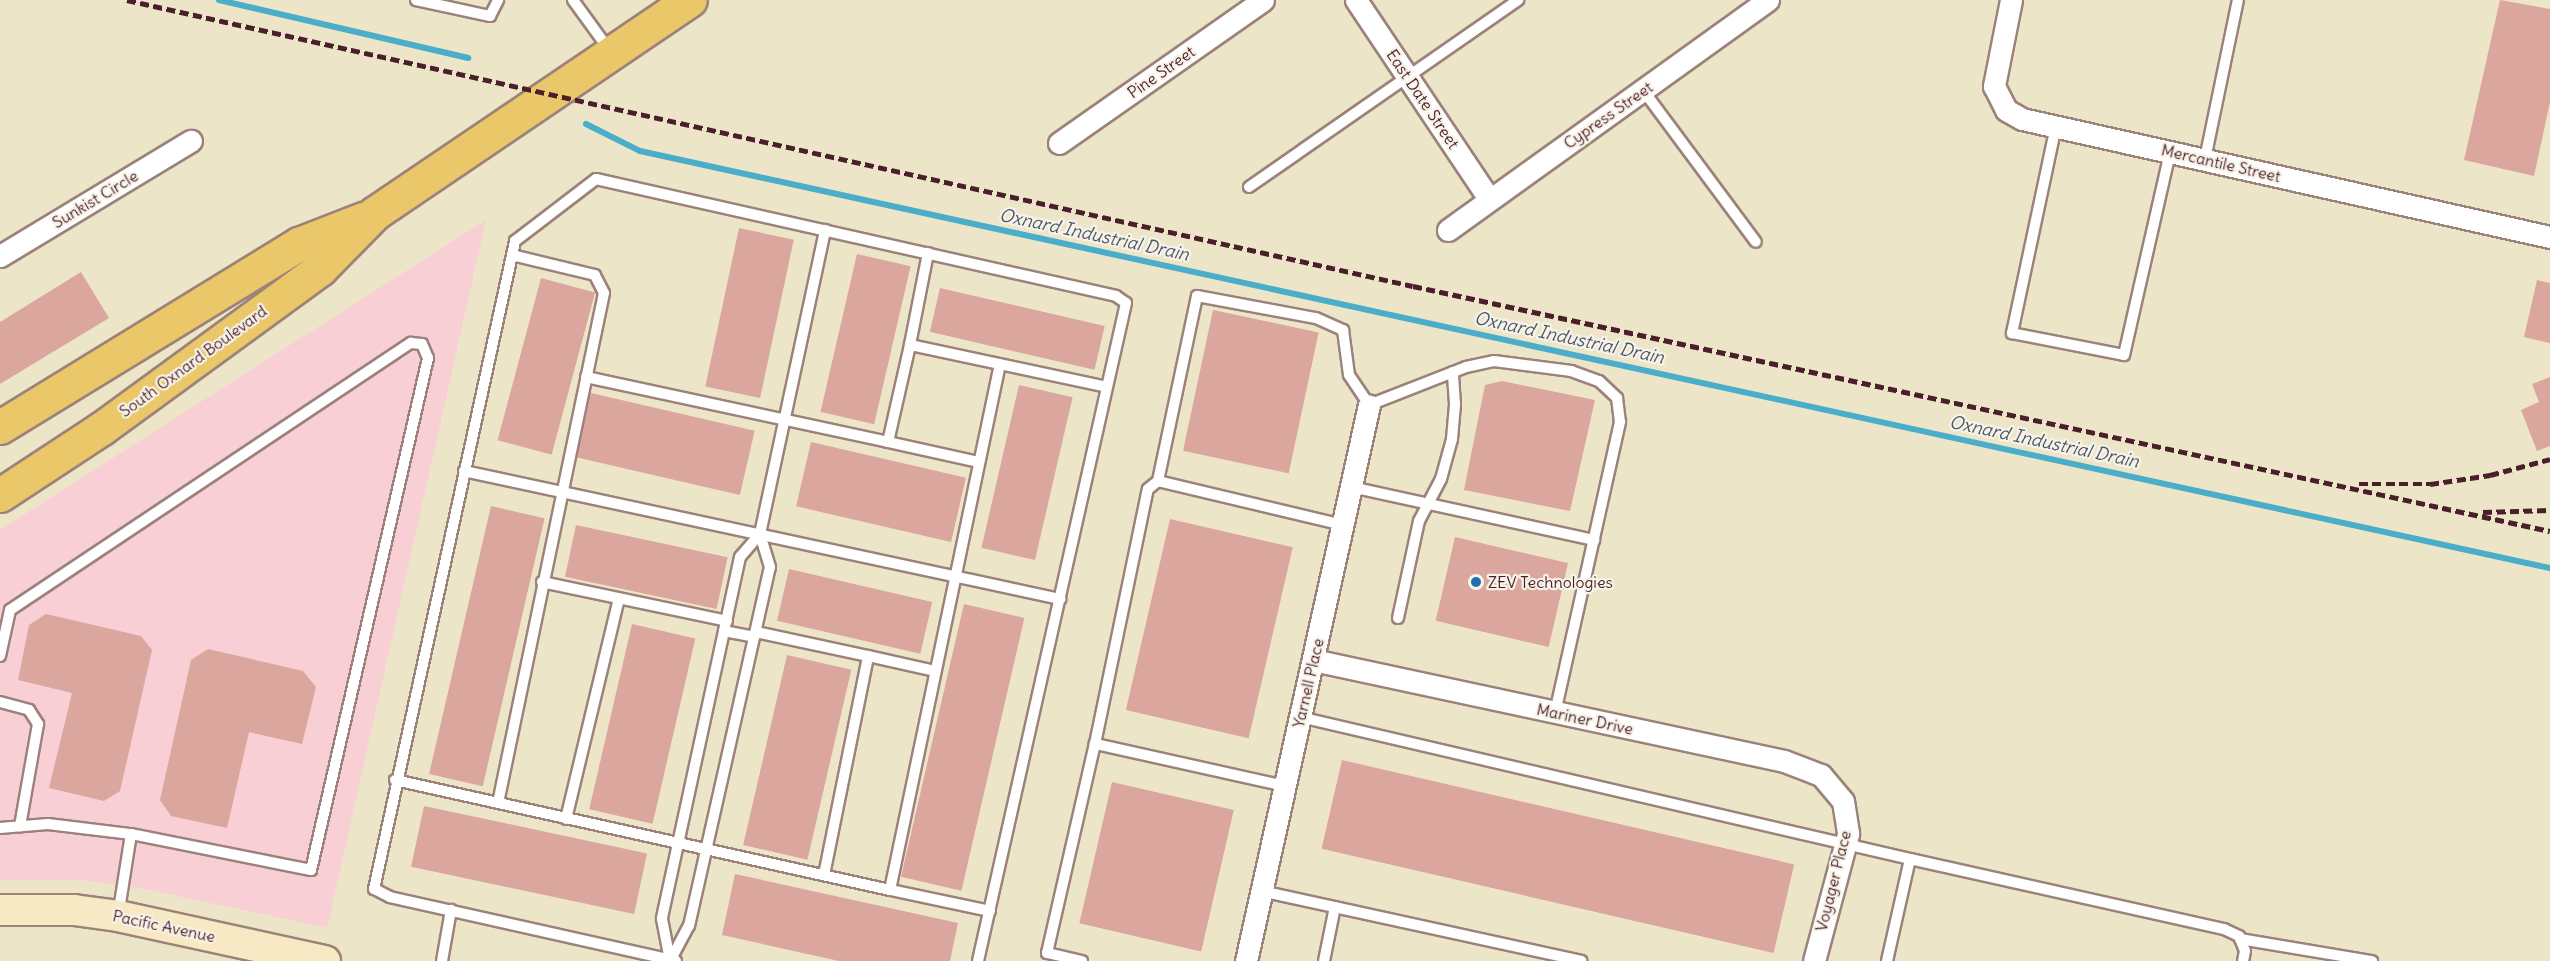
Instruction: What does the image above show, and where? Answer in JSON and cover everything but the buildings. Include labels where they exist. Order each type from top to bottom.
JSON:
[{"type":"main road","name":"South Oxnard Boulevard","points":[[0,495],[102,428],[320,269],[375,213],[690,0]]},
{"type":"main road","name":"South Oxnard Boulevard","points":[[0,427],[299,244],[375,213]]},
{"type":"street","name":"Pine Street","points":[[1059,143],[1263,0]]},
{"type":"street","name":"East Date Street","points":[[1356,0],[1489,199]]},
{"type":"street","name":"Mercantile Street","points":[[2011,0],[1994,75],[1996,93],[2013,115],[2550,237]]},
{"type":"street","name":"Cypress Street","points":[[1448,230],[1768,1]]},
{"type":"street","name":"Sunkist Circle","points":[[0,256],[191,141]]},
{"type":"street","name":"Yarnell Place","points":[[1246,961],[1368,405]]},
{"type":"street","name":"Mariner Drive","points":[[1313,660],[1805,766],[1829,782],[1844,801]]},
{"type":"street","name":"Voyager Place","points":[[1814,961],[1827,900],[1846,843],[1848,812],[1844,801]]},
{"type":"street","name":"Pacific Avenue","points":[[0,910],[74,910],[118,916],[321,961]]},
{"type":"lane","points":[[416,0],[490,16],[498,0]]},
{"type":"lane","points":[[573,0],[612,54]]},
{"type":"lane","points":[[1249,187],[1518,0]]},
{"type":"lane","points":[[2205,159],[2238,0]]},
{"type":"lane","points":[[1643,90],[1756,242]]},
{"type":"lane","points":[[2056,126],[2012,333],[2124,355],[2170,152]]},
{"type":"lane","points":[[672,961],[390,897],[374,889],[395,780],[515,241],[596,179],[1116,296],[1126,303],[978,961]]},
{"type":"lane","points":[[672,961],[689,926],[770,567],[760,534],[825,231]]},
{"type":"lane","points":[[888,442],[928,254]]},
{"type":"lane","points":[[498,803],[560,491],[604,293],[602,283],[595,275],[512,255]]},
{"type":"lane","points":[[1082,961],[1046,957],[1095,744],[1148,489],[1158,481],[1197,296],[1316,318],[1343,330],[1349,375],[1368,405],[1453,372],[1494,362],[1521,363],[1571,371],[1599,381],[1617,398],[1620,422],[1556,713]]},
{"type":"lane","points":[[0,616],[411,343],[422,344],[428,358],[311,870],[130,834],[48,824],[0,828]]},
{"type":"lane","points":[[910,345],[1107,387]]},
{"type":"lane","points":[[890,890],[1000,364]]},
{"type":"lane","points":[[1398,618],[1419,521],[1430,503],[1452,439],[1453,372]]},
{"type":"lane","points":[[586,377],[979,462]]},
{"type":"lane","points":[[464,471],[1060,599]]},
{"type":"lane","points":[[1158,481],[1343,525]]},
{"type":"lane","points":[[1351,487],[1594,540]]},
{"type":"lane","points":[[672,961],[662,919],[740,557],[760,534]]},
{"type":"lane","points":[[542,582],[619,598],[755,634],[935,671]]},
{"type":"lane","points":[[566,819],[619,598]]},
{"type":"lane","points":[[0,656],[10,610]]},
{"type":"lane","points":[[824,875],[868,656]]},
{"type":"lane","points":[[0,702],[29,710],[38,724],[20,826]]},
{"type":"lane","points":[[1300,717],[1910,859],[2224,929],[2240,939],[2372,961]]},
{"type":"lane","points":[[1095,744],[1285,786]]},
{"type":"lane","points":[[395,780],[990,911]]},
{"type":"lane","points":[[118,916],[130,834]]},
{"type":"lane","points":[[1887,961],[1910,859]]},
{"type":"lane","points":[[1262,891],[1531,956],[1581,961]]},
{"type":"lane","points":[[1324,961],[1335,907]]},
{"type":"lane","points":[[442,961],[451,910]]},
{"type":"lane","points":[[2240,939],[2245,951],[2243,961]]},
{"type":"shaded area","points":[[486,220],[327,928],[145,889],[81,880],[0,880],[0,530]]},
{"type":"waterway","name":"Oxnard Industrial Drain","points":[[219,0],[468,58]]},
{"type":"waterway","name":"Oxnard Industrial Drain","points":[[586,124],[640,151],[2550,568]]},
{"type":"railway","points":[[127,0],[1413,286],[2550,531]]},
{"type":"railway","points":[[2359,484],[2430,484],[2490,475],[2550,459]]},
{"type":"railway","points":[[2483,512],[2550,510]]},
{"type":"place","name":"ZEV Technologies","points":[[1476,582]]}]
